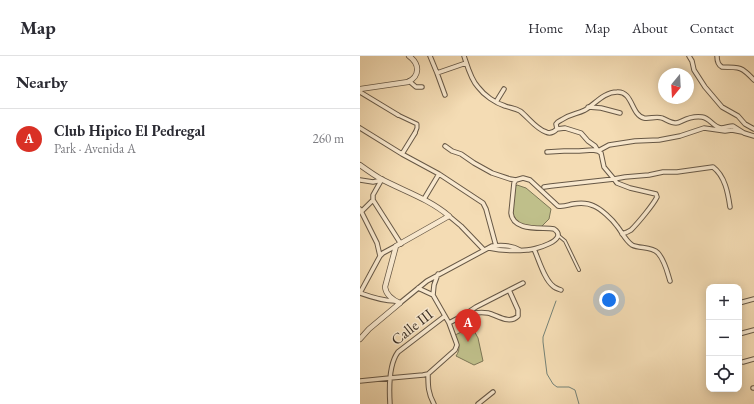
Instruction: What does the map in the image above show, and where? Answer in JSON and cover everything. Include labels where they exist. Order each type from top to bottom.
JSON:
[{"type":"street","points":[[430,56],[445,94]]},
{"type":"street","points":[[465,56],[466,63],[478,87],[496,102],[518,110],[544,132],[551,133],[557,129],[565,128],[581,133],[595,146],[598,151],[601,152],[604,167],[617,183],[630,188],[656,194],[657,197],[655,201],[630,231],[622,234]]},
{"type":"street","points":[[689,56],[694,70],[704,87],[722,107],[738,116],[745,124],[754,129]]},
{"type":"street","points":[[717,56],[718,64],[720,66],[738,67],[754,80]]},
{"type":"street","points":[[360,89],[409,81],[415,76],[417,71],[416,64],[412,57]]},
{"type":"street","points":[[437,73],[466,63]]},
{"type":"street","points":[[409,81],[416,86],[422,87]]},
{"type":"street","points":[[496,102],[504,89]]},
{"type":"street","points":[[360,92],[398,115],[417,124],[415,133],[402,154]]},
{"type":"street","points":[[557,129],[556,124],[569,115],[584,110],[612,92],[621,92],[628,97],[639,116],[644,118],[662,118],[676,123],[689,118],[702,117],[707,118],[719,127],[723,128],[733,126],[744,133]]},
{"type":"street","points":[[588,107],[601,108],[620,113]]},
{"type":"street","points":[[360,128],[402,154],[439,174],[483,203],[496,246]]},
{"type":"street","points":[[547,152],[598,151],[609,145],[659,140],[680,136],[704,128],[725,131],[732,130],[754,136]]},
{"type":"street","points":[[445,146],[492,173],[510,179],[516,180],[523,178],[530,180],[558,206],[581,203],[593,205],[600,209],[616,225],[632,245],[657,251],[662,258],[670,281]]},
{"type":"street","points":[[360,165],[382,180],[424,199],[449,216],[484,250]]},
{"type":"street","points":[[544,187],[713,167],[718,171],[725,186],[730,207]]},
{"type":"street","points":[[424,199],[439,174]]},
{"type":"street","points":[[360,180],[374,182],[382,180]]},
{"type":"street","points":[[380,256],[378,243],[360,211],[372,200],[373,195],[382,180]]},
{"type":"street","points":[[489,248],[505,251],[534,249],[554,241],[559,236],[557,231],[554,229],[529,228],[517,223],[511,217],[514,182],[516,180]]},
{"type":"street","points":[[372,200],[399,245]]},
{"type":"street","points":[[395,301],[389,301],[360,293],[380,256],[449,216]]},
{"type":"street","points":[[399,245],[384,287],[386,293],[395,301],[400,303]]},
{"type":"street","points":[[360,339],[369,329],[418,288],[438,274],[492,246],[517,248],[520,250]]},
{"type":"street","points":[[534,249],[549,282],[554,287],[561,290]]},
{"type":"street","points":[[433,295],[434,285],[438,274]]},
{"type":"street","points":[[449,323],[476,307],[523,283]]},
{"type":"street","points":[[360,381],[428,374],[455,350],[457,346],[449,323],[433,295],[418,288]]},
{"type":"street","points":[[464,315],[484,313],[493,314],[502,319],[515,319],[518,316],[518,310],[509,290]]},
{"type":"street","points":[[742,302],[754,299]]},
{"type":"street","name":"Calle III","points":[[390,404],[390,378],[395,356],[398,352],[445,316]]},
{"type":"street","points":[[742,333],[754,330]]},
{"type":"street","points":[[743,362],[754,359]]},
{"type":"street","points":[[428,374],[428,390],[434,404]]},
{"type":"street","points":[[478,404],[493,392]]},
{"type":"lane","points":[[559,236],[564,241],[579,270]]},
{"type":"green space","points":[[517,185],[526,188],[551,209],[549,219],[540,228],[527,227],[519,224],[510,216],[513,189]]},
{"type":"green space","points":[[472,327],[478,338],[483,361],[474,365],[456,356],[459,351],[459,346],[455,335]]},
{"type":"waterway","points":[[556,301],[543,337],[547,374],[553,384],[557,387],[569,387],[575,390],[579,404]]},
{"type":"place","name":"Club Hipico El Pedregal","points":[[468,342]]}]
